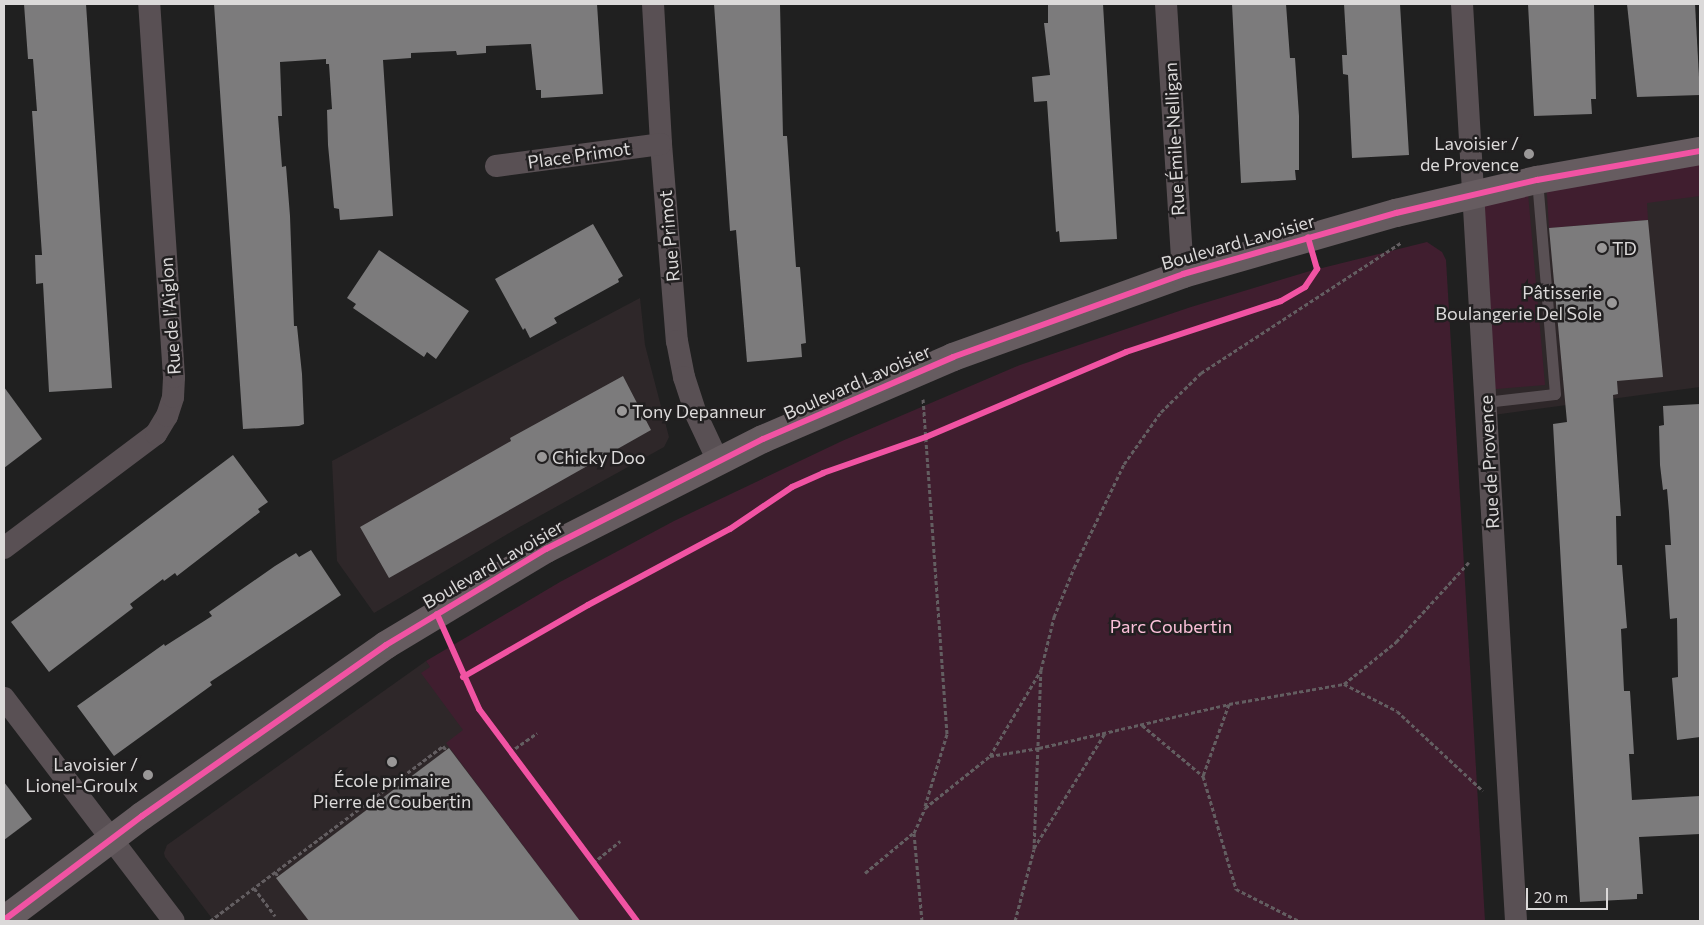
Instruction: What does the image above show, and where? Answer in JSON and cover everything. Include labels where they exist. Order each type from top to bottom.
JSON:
[{"type":"street","name":"Rue de l'Aiglon","points":[[4,548],[156,434],[167,416],[173,397],[174,377],[149,4]]},
{"type":"street","name":"Rue Primot","points":[[653,4],[661,144],[677,341],[684,377],[696,414],[718,461]]},
{"type":"street","name":"Rue Émile-Nelligan","points":[[1166,4],[1183,274]]},
{"type":"street","name":"Rue de Provence","points":[[1462,4],[1516,921]]},
{"type":"street","name":"Place Primot","points":[[496,166],[661,144]]},
{"type":"street","name":"Boulevard Lavoisier","points":[[4,920],[111,839],[386,645],[546,549],[718,461],[921,371],[1023,330],[1183,274],[1396,213],[1537,180],[1700,151]]},
{"type":"street","points":[[4,698],[174,921]]},
{"type":"lane","points":[[1485,402],[1555,394],[1537,180]]},
{"type":"path","points":[[1015,921],[1034,849],[1041,670],[1054,617],[1074,568],[1124,464],[1161,412],[1201,372],[1408,238]]},
{"type":"path","points":[[865,873],[914,833],[925,808],[947,734],[921,371]]},
{"type":"path","points":[[916,440],[935,433]]},
{"type":"path","points":[[990,756],[1039,748],[1229,704],[1344,684],[1396,642],[1493,535]]},
{"type":"path","points":[[925,808],[990,756],[1041,670]]},
{"type":"path","points":[[1344,684],[1397,711],[1510,816]]},
{"type":"path","points":[[1203,776],[1229,704]]},
{"type":"path","points":[[1142,724],[1203,776],[1236,889],[1299,921]]},
{"type":"path","points":[[1034,849],[1105,732]]},
{"type":"path","points":[[510,752],[536,733]]},
{"type":"path","points":[[505,745],[516,760]]},
{"type":"path","points":[[210,921],[443,746],[446,750]]},
{"type":"path","points":[[914,833],[922,921]]},
{"type":"path","points":[[593,863],[620,842]]},
{"type":"path","points":[[587,855],[598,870]]},
{"type":"path","points":[[275,872],[278,876]]},
{"type":"path","points":[[254,888],[274,916]]},
{"type":"shaded area","points":[[1700,151],[1700,387],[1486,416],[1527,182]]},
{"type":"shaded area","points":[[640,298],[645,345],[669,437],[664,447],[516,529],[374,613],[337,561],[332,461]]},
{"type":"shaded area","name":"École primaire Pierre de Coubertin","points":[[426,661],[622,921],[214,921],[165,857],[164,853],[167,845]]},
{"type":"green space","points":[[1700,151],[1700,196],[1647,203],[1648,220],[1549,228],[1546,178]]},
{"type":"green space","points":[[1527,182],[1545,385],[1485,390],[1473,195]]},
{"type":"green space","name":"Parc Coubertin","points":[[1427,242],[1442,252],[1446,260],[1485,921],[580,921],[446,743],[463,730],[421,673],[430,667],[426,661],[560,582],[674,521],[842,441],[1020,365],[1191,307],[1310,271]]},
{"type":"building","points":[[24,4],[86,4],[112,388],[49,392],[43,283],[36,284],[35,255],[42,255],[32,111],[37,111],[33,59],[28,59]]},
{"type":"building","points":[[214,4],[597,4],[603,94],[541,98],[541,90],[536,90],[531,44],[486,46],[486,53],[457,55],[456,51],[411,53],[411,58],[383,60],[393,216],[340,220],[339,209],[334,208],[328,145],[327,110],[332,109],[329,64],[326,64],[326,59],[280,62],[282,116],[278,116],[282,167],[286,166],[290,216],[294,326],[297,326],[302,374],[304,424],[299,426],[243,429]]},
{"type":"building","points":[[714,4],[780,4],[783,136],[787,136],[796,267],[800,267],[806,343],[801,344],[802,357],[747,362],[736,230],[730,231]]},
{"type":"building","points":[[1048,4],[1103,4],[1117,239],[1060,242],[1059,231],[1056,232],[1047,101],[1034,102],[1032,77],[1050,75],[1044,23],[1048,23]]},
{"type":"building","points":[[1232,4],[1286,4],[1290,58],[1295,58],[1299,116],[1299,170],[1295,170],[1296,180],[1241,183]]},
{"type":"building","points":[[1344,4],[1400,4],[1409,155],[1352,158],[1348,75],[1343,74],[1342,55],[1347,55]]},
{"type":"building","points":[[1528,4],[1594,4],[1596,99],[1591,99],[1592,114],[1534,116]]},
{"type":"building","points":[[1627,4],[1695,4],[1700,95],[1637,97]]},
{"type":"building","points":[[1648,220],[1663,377],[1617,381],[1618,394],[1613,395],[1621,516],[1616,516],[1617,565],[1622,565],[1627,628],[1621,629],[1624,691],[1630,691],[1634,754],[1629,754],[1632,800],[1700,796],[1700,834],[1639,837],[1643,894],[1637,894],[1637,899],[1580,902],[1553,424],[1567,422],[1549,228]]},
{"type":"building","points":[[593,224],[623,276],[618,279],[619,282],[554,318],[557,323],[530,338],[525,328],[523,330],[495,279]]},
{"type":"building","points":[[379,250],[469,311],[436,359],[427,352],[424,357],[353,308],[356,304],[347,298]]},
{"type":"building","points":[[623,376],[651,430],[389,578],[360,527],[511,441],[510,438]]},
{"type":"building","points":[[4,387],[42,439],[4,468]]},
{"type":"building","points":[[1700,404],[1700,737],[1677,740],[1672,678],[1678,677],[1677,618],[1670,619],[1665,545],[1671,545],[1667,489],[1663,490],[1660,465],[1659,426],[1664,425],[1663,406]]},
{"type":"building","points":[[233,455],[268,502],[258,509],[260,512],[177,576],[175,573],[164,581],[163,579],[130,604],[133,608],[49,672],[11,622]]},
{"type":"building","points":[[311,550],[341,595],[210,682],[212,685],[114,756],[77,706],[164,644],[165,646],[212,616],[209,612],[275,566],[296,553],[299,557]]},
{"type":"building","points":[[449,748],[580,921],[309,921],[276,878]]},
{"type":"building","points":[[4,782],[32,819],[4,840]]},
{"type":"cycle path","points":[[4,920],[142,816],[386,645],[546,549],[763,439],[953,357],[1183,274],[1396,213],[1537,180],[1700,151]]},
{"type":"cycle path","points":[[463,677],[588,605],[730,529],[792,487],[823,473],[926,437],[1126,352],[1281,301],[1305,287],[1317,269],[1308,237]]},
{"type":"cycle path","points":[[437,614],[479,709],[637,921]]},
{"type":"place","name":"Lavoisier / de Provence","points":[[1529,154]]},
{"type":"place","name":"TD","points":[[1602,248]]},
{"type":"place","name":"Pâtisserie Boulangerie Del Sole","points":[[1612,303]]},
{"type":"place","name":"Tony Depanneur","points":[[622,411]]},
{"type":"place","name":"Chicky Doo","points":[[542,457]]},
{"type":"place","name":"École primaire Pierre de Coubertin","points":[[392,762]]},
{"type":"place","name":"Lavoisier / Lionel-Groulx","points":[[148,775]]}]
